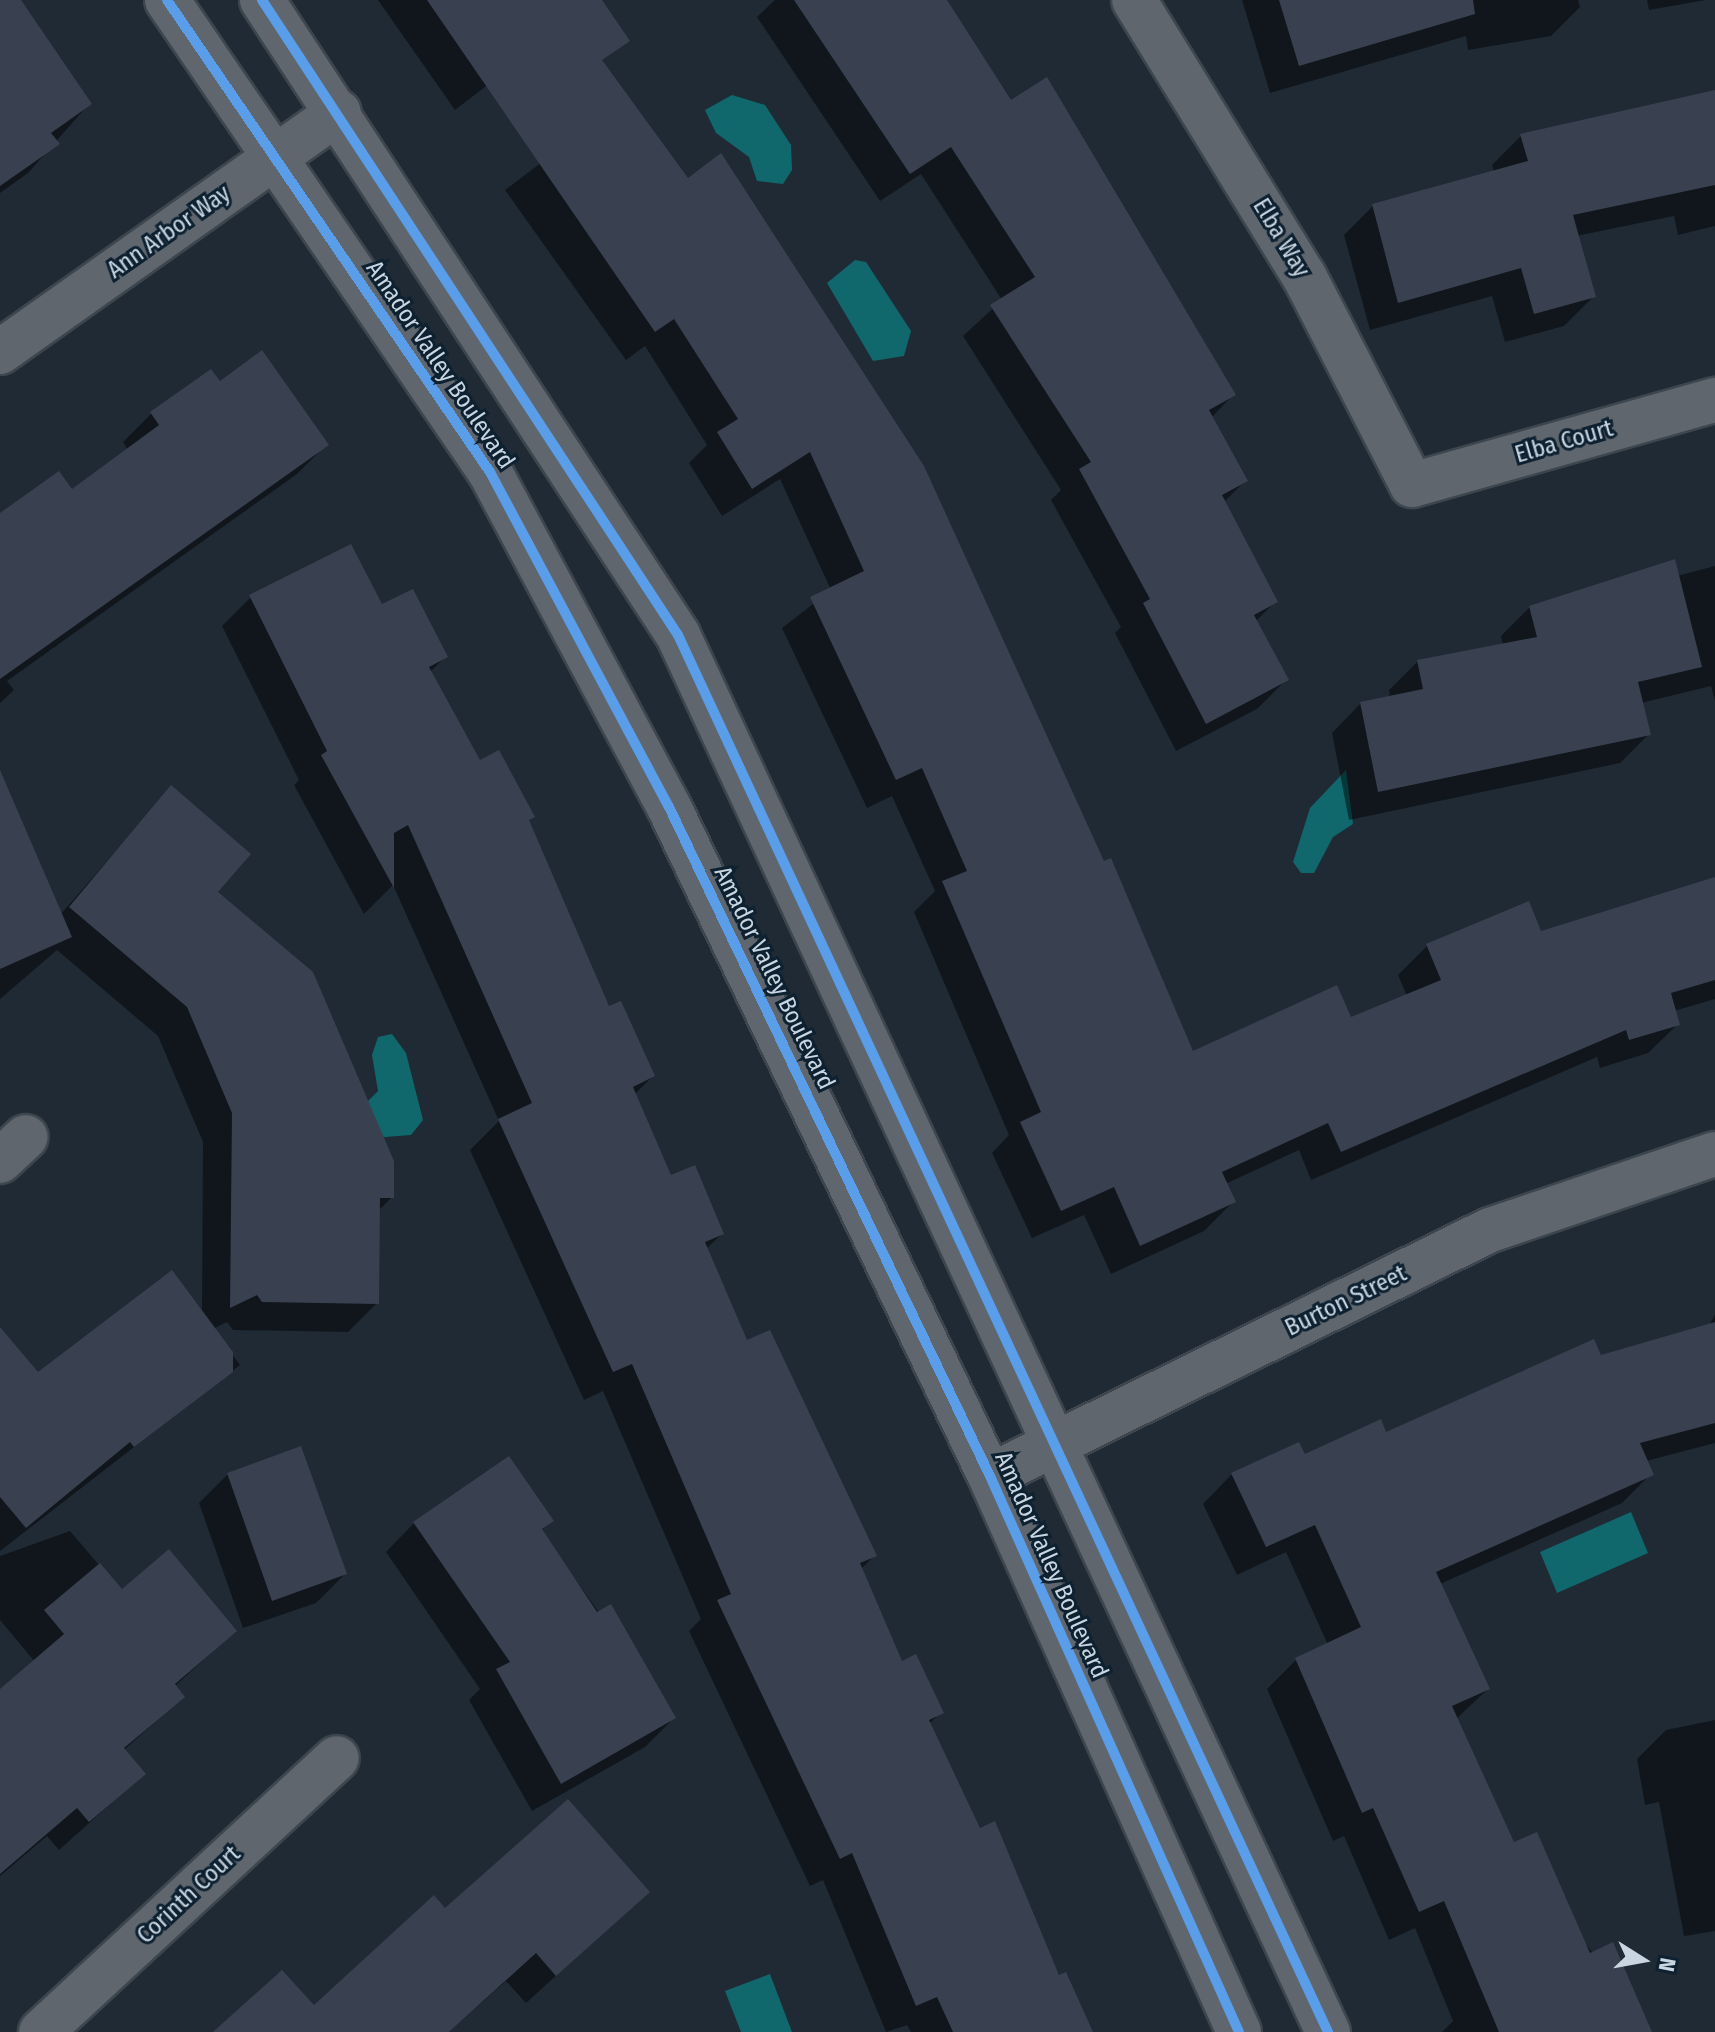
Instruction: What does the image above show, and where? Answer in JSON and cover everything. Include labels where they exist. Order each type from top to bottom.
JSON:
[{"type":"street","name":"Amador Valley Boulevard","points":[[167,0],[490,472],[669,807],[990,1476],[1239,2032]]},
{"type":"street","name":"Amador Valley Boulevard","points":[[262,0],[339,112],[678,635],[1059,1442],[1328,2032]]},
{"type":"street","name":"Elba Way","points":[[1134,0],[1304,276],[1412,485]]},
{"type":"street","name":"Ann Arbor Way","points":[[0,352],[339,112]]},
{"type":"street","name":"Elba Court","points":[[1412,485],[1715,400]]},
{"type":"street","name":"Burton Street","points":[[990,1476],[1490,1230],[1715,1154]]},
{"type":"street","name":"Corinth Court","points":[[41,2032],[337,1758]]},
{"type":"shaded area","points":[[732,95],[765,105],[791,145],[792,170],[783,184],[757,181],[749,157],[716,133],[705,110]]},
{"type":"shaded area","points":[[855,260],[866,262],[911,331],[904,356],[873,361],[827,283]]},
{"type":"shaded area","points":[[1346,770],[1353,824],[1333,837],[1314,873],[1301,873],[1293,862],[1310,808]]},
{"type":"shaded area","points":[[392,1034],[406,1053],[423,1120],[411,1135],[372,1138],[365,1104],[378,1091],[372,1055],[378,1037]]},
{"type":"shaded area","points":[[1631,1512],[1648,1553],[1557,1593],[1540,1552]]},
{"type":"shaded area","points":[[770,1974],[792,2032],[741,2032],[725,1991]]},
{"type":"building","points":[[0,0],[21,0],[92,104],[51,133],[60,144],[0,186]]},
{"type":"building","points":[[427,0],[602,0],[630,41],[602,60],[688,178],[721,153],[924,466],[1104,861],[1111,858],[1193,1051],[1337,985],[1351,1017],[1441,980],[1426,944],[1529,901],[1541,931],[1715,877],[1715,980],[1671,993],[1680,1025],[1629,1040],[1626,1030],[1341,1152],[1328,1123],[1222,1172],[1236,1202],[1140,1246],[1114,1187],[1061,1211],[1020,1122],[1041,1112],[942,881],[967,871],[922,768],[896,780],[810,597],[864,571],[810,452],[752,489],[717,432],[738,419],[674,319],[655,332]]},
{"type":"building","points":[[794,0],[947,0],[1011,100],[1047,77],[1236,395],[1209,410],[1248,481],[1222,495],[1278,602],[1254,615],[1289,680],[1206,724],[1143,603],[1150,599],[1079,469],[1091,462],[990,305],[1035,277],[951,147],[910,174]]},
{"type":"building","points":[[1279,0],[1473,0],[1475,14],[1299,66]]},
{"type":"building","points":[[1715,90],[1715,185],[1573,215],[1596,297],[1534,314],[1521,268],[1398,303],[1372,204],[1528,161],[1520,134]]},
{"type":"building","points":[[262,350],[329,445],[0,679],[0,513],[59,471],[72,489],[159,425],[150,412],[211,369],[220,381]]},
{"type":"building","points":[[351,544],[382,604],[413,589],[448,657],[429,667],[480,760],[499,750],[535,817],[529,820],[609,1006],[621,1001],[655,1076],[633,1087],[671,1175],[695,1165],[724,1234],[705,1242],[747,1340],[770,1330],[877,1556],[860,1563],[902,1661],[916,1654],[944,1713],[929,1720],[980,1828],[995,1821],[1059,1975],[1066,1972],[1093,2032],[953,2032],[937,1997],[916,2006],[852,1853],[840,1859],[717,1600],[731,1594],[632,1364],[613,1372],[498,1119],[532,1103],[408,825],[394,833],[394,888],[321,755],[327,751],[249,595]]},
{"type":"building","points":[[1675,559],[1702,667],[1638,682],[1651,735],[1378,792],[1360,702],[1423,689],[1417,660],[1537,637],[1529,606]]},
{"type":"building","points":[[0,770],[72,937],[0,969]]},
{"type":"building","points":[[171,785],[251,854],[218,892],[313,972],[394,1161],[394,1198],[380,1198],[379,1304],[262,1302],[257,1295],[230,1308],[232,1113],[187,1007],[69,907]]},
{"type":"building","points":[[172,1270],[233,1352],[233,1372],[134,1447],[130,1442],[26,1528],[0,1497],[0,1327],[38,1372]]},
{"type":"building","points":[[1715,1322],[1715,1423],[1640,1443],[1654,1475],[1436,1572],[1490,1689],[1452,1706],[1514,1842],[1537,1832],[1590,1953],[1613,1942],[1652,2032],[1499,2032],[1444,1901],[1419,1912],[1373,1808],[1362,1813],[1295,1658],[1361,1627],[1315,1525],[1266,1547],[1231,1473],[1299,1442],[1305,1454],[1381,1419],[1386,1432],[1594,1339],[1601,1355]]},
{"type":"building","points":[[301,1446],[347,1574],[272,1601],[227,1473]]},
{"type":"building","points":[[509,1456],[554,1521],[542,1529],[597,1612],[611,1604],[676,1718],[561,1784],[496,1669],[510,1662],[413,1522]]},
{"type":"building","points":[[169,1549],[237,1631],[175,1684],[185,1697],[124,1748],[146,1774],[89,1822],[77,1808],[0,1874],[0,1689],[64,1634],[44,1610],[100,1563],[122,1589]]},
{"type":"building","points":[[568,1799],[650,1892],[556,1976],[536,1953],[449,2032],[213,2032],[282,1970],[314,2005],[434,1895],[445,1908]]},
{"type":"cycle path","points":[[167,0],[490,472],[669,807],[990,1476],[1239,2032]]},
{"type":"cycle path","points":[[262,0],[678,635],[1328,2032]]}]
